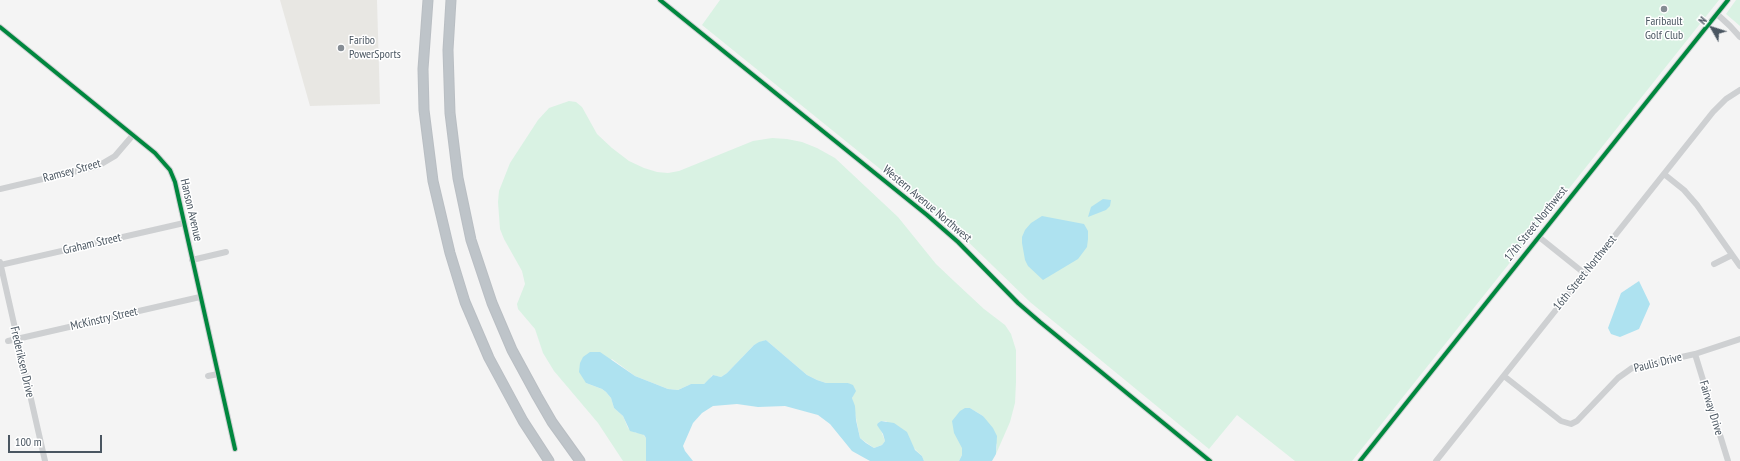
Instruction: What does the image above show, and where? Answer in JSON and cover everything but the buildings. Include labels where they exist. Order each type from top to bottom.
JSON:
[{"type":"highway","points":[[421,0],[420,48],[424,110],[435,194],[450,253],[465,302],[498,378],[523,421],[549,461]]},
{"type":"highway","points":[[424,110],[423,69],[428,0]]},
{"type":"highway","points":[[451,0],[448,78],[453,144],[464,212],[477,260],[500,322],[524,373],[552,422],[580,461]]},
{"type":"highway","points":[[450,28],[455,0]]},
{"type":"street","name":"Western Avenue Northwest","points":[[660,0],[927,215],[958,242],[1025,310],[1210,461]]},
{"type":"street","points":[[667,6],[671,0]]},
{"type":"street","name":"17th Street Northwest","points":[[1360,461],[1728,0]]},
{"type":"street","points":[[1716,14],[1740,37]]},
{"type":"street","name":"Hanson Avenue","points":[[0,27],[134,135],[161,158],[170,170],[175,182],[234,449]]},
{"type":"street","name":"16th Street Northwest","points":[[1436,461],[1717,107],[1731,95],[1740,90]]},
{"type":"street","name":"Ramsey Street","points":[[0,189],[98,166],[115,156],[134,135]]},
{"type":"street","points":[[1664,174],[1684,190],[1697,205],[1740,266]]},
{"type":"street","name":"Graham Street","points":[[0,264],[184,223]]},
{"type":"street","points":[[1539,237],[1584,273]]},
{"type":"street","points":[[192,260],[226,252]]},
{"type":"street","points":[[1714,264],[1732,255]]},
{"type":"street","name":"Frederiksen Drive","points":[[0,264],[45,461]]},
{"type":"street","name":"McKinstry Street","points":[[8,341],[200,297]]},
{"type":"street","name":"Paulis Drive","points":[[1504,376],[1561,421],[1571,424],[1577,420],[1618,378],[1632,368],[1695,354],[1740,339]]},
{"type":"street","name":"Fairway Drive","points":[[1695,354],[1728,461]]},
{"type":"street","points":[[208,376],[218,374]]},
{"type":"shaded area","points":[[280,0],[377,0],[380,104],[310,106]]},
{"type":"green space","name":"Faribault Golf Club","points":[[720,0],[1719,0],[1352,461],[1295,461],[1237,415],[1209,449],[1030,302],[957,231],[702,25]]},
{"type":"green space","points":[[1736,0],[1740,0],[1740,26],[1726,14]]},
{"type":"green space","points":[[569,101],[576,102],[582,107],[597,134],[612,148],[629,161],[657,172],[668,173],[679,171],[753,141],[772,138],[802,142],[835,158],[898,217],[936,264],[984,309],[1005,325],[1011,334],[1016,350],[1015,403],[1010,422],[996,454],[997,445],[983,416],[970,408],[962,455],[959,461],[924,461],[922,456],[886,421],[881,421],[878,423],[885,441],[882,445],[874,448],[860,438],[852,398],[854,393],[848,383],[826,383],[807,375],[766,340],[754,345],[727,373],[721,377],[712,375],[704,384],[691,384],[678,390],[668,389],[635,376],[612,359],[586,383],[606,392],[611,398],[614,408],[623,416],[628,428],[636,433],[642,433],[646,438],[646,461],[623,461],[598,423],[554,371],[543,353],[535,329],[518,309],[517,304],[525,284],[522,271],[500,229],[498,202],[499,191],[510,163],[538,120],[549,108]]},
{"type":"water","points":[[1103,199],[1111,200],[1110,206],[1106,210],[1088,217],[1091,207]]},
{"type":"water","points":[[1042,216],[1084,224],[1088,231],[1087,247],[1078,259],[1043,280],[1028,266],[1025,260],[1022,243],[1022,237],[1025,230],[1031,223]]},
{"type":"water","points":[[1639,281],[1650,304],[1639,329],[1620,337],[1611,334],[1608,328],[1621,293]]},
{"type":"water","points":[[766,340],[807,375],[826,383],[848,383],[853,385],[856,391],[852,398],[855,406],[860,438],[866,443],[874,448],[882,445],[885,441],[883,434],[877,425],[878,423],[881,421],[894,423],[907,432],[915,450],[922,456],[924,461],[870,461],[852,451],[830,424],[818,415],[785,406],[758,407],[737,404],[713,406],[702,413],[693,423],[683,446],[693,461],[646,461],[646,438],[644,435],[630,431],[623,416],[614,408],[611,398],[606,392],[586,383],[579,372],[580,363],[583,357],[590,352],[600,352],[635,376],[668,389],[678,390],[691,384],[704,384],[713,375],[721,377],[727,373],[754,345]]},
{"type":"water","points":[[965,408],[970,408],[983,416],[993,428],[997,436],[996,454],[992,461],[959,461],[962,455],[962,448],[954,433],[952,421],[960,411]]},
{"type":"cycle path","points":[[660,0],[927,215],[958,242],[1018,303],[1210,461]]},
{"type":"cycle path","points":[[1360,461],[1728,0]]},
{"type":"cycle path","points":[[0,27],[155,153],[170,170],[175,182],[235,449]]},
{"type":"place","name":"Faribault Golf Club","points":[[1664,9]]},
{"type":"place","name":"Faribo PowerSports","points":[[341,48]]}]
